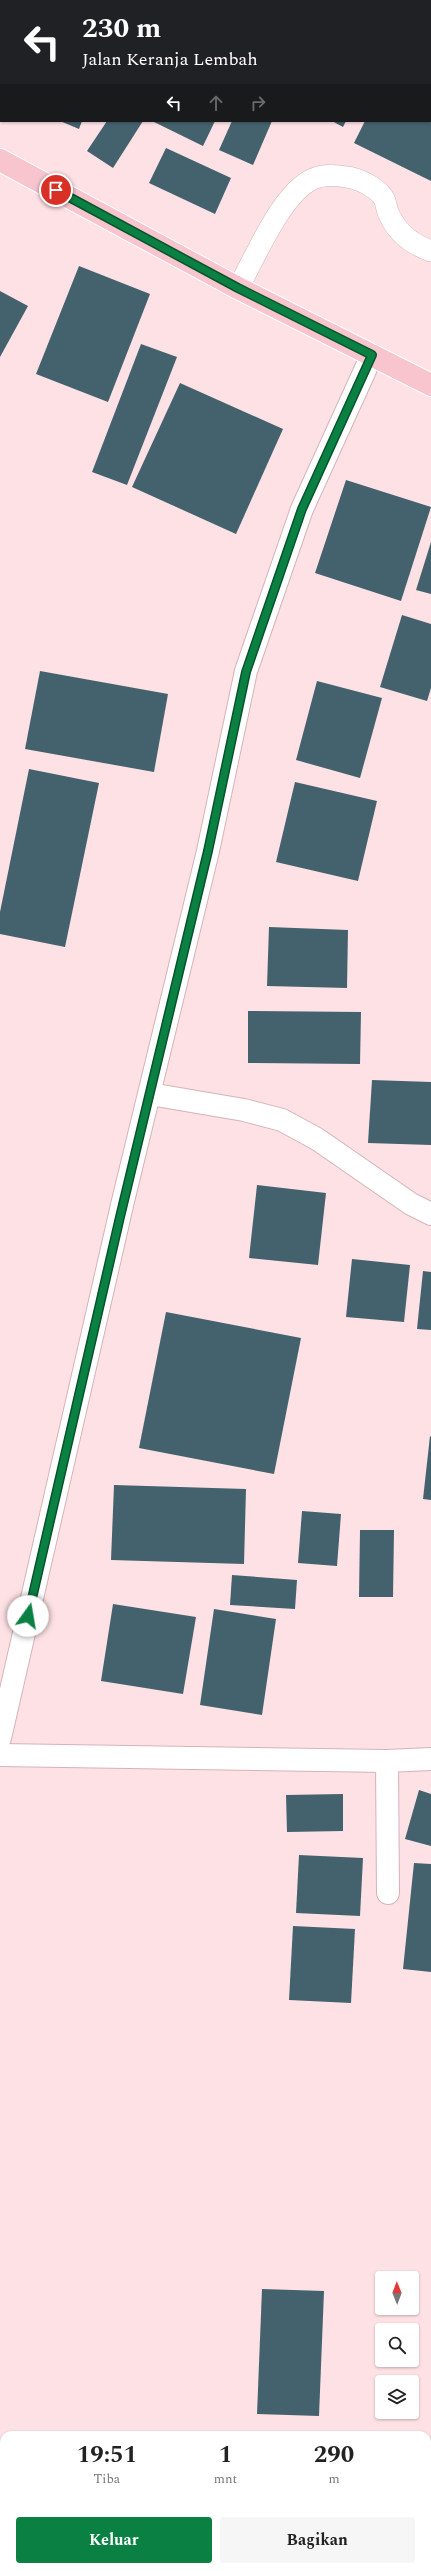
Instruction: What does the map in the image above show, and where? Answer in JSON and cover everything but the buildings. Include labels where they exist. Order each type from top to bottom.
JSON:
[{"type":"main road","points":[[0,160],[238,288],[431,385]]},
{"type":"street","points":[[0,1738],[208,851],[246,672],[302,509],[372,355]]},
{"type":"street","points":[[150,1094],[244,1110],[282,1120],[317,1138],[411,1204],[431,1214]]},
{"type":"street","points":[[0,1756],[388,1761],[431,1759]]},
{"type":"street","points":[[388,1761],[388,1893]]},
{"type":"lane","points":[[238,288],[284,204],[295,191],[313,179],[330,175],[350,177],[364,182],[383,197],[393,224],[404,237],[431,251]]},
{"type":"route","points":[[28,1616],[120,1217],[208,851],[246,672],[302,509],[372,355],[238,288],[56,190]]}]
